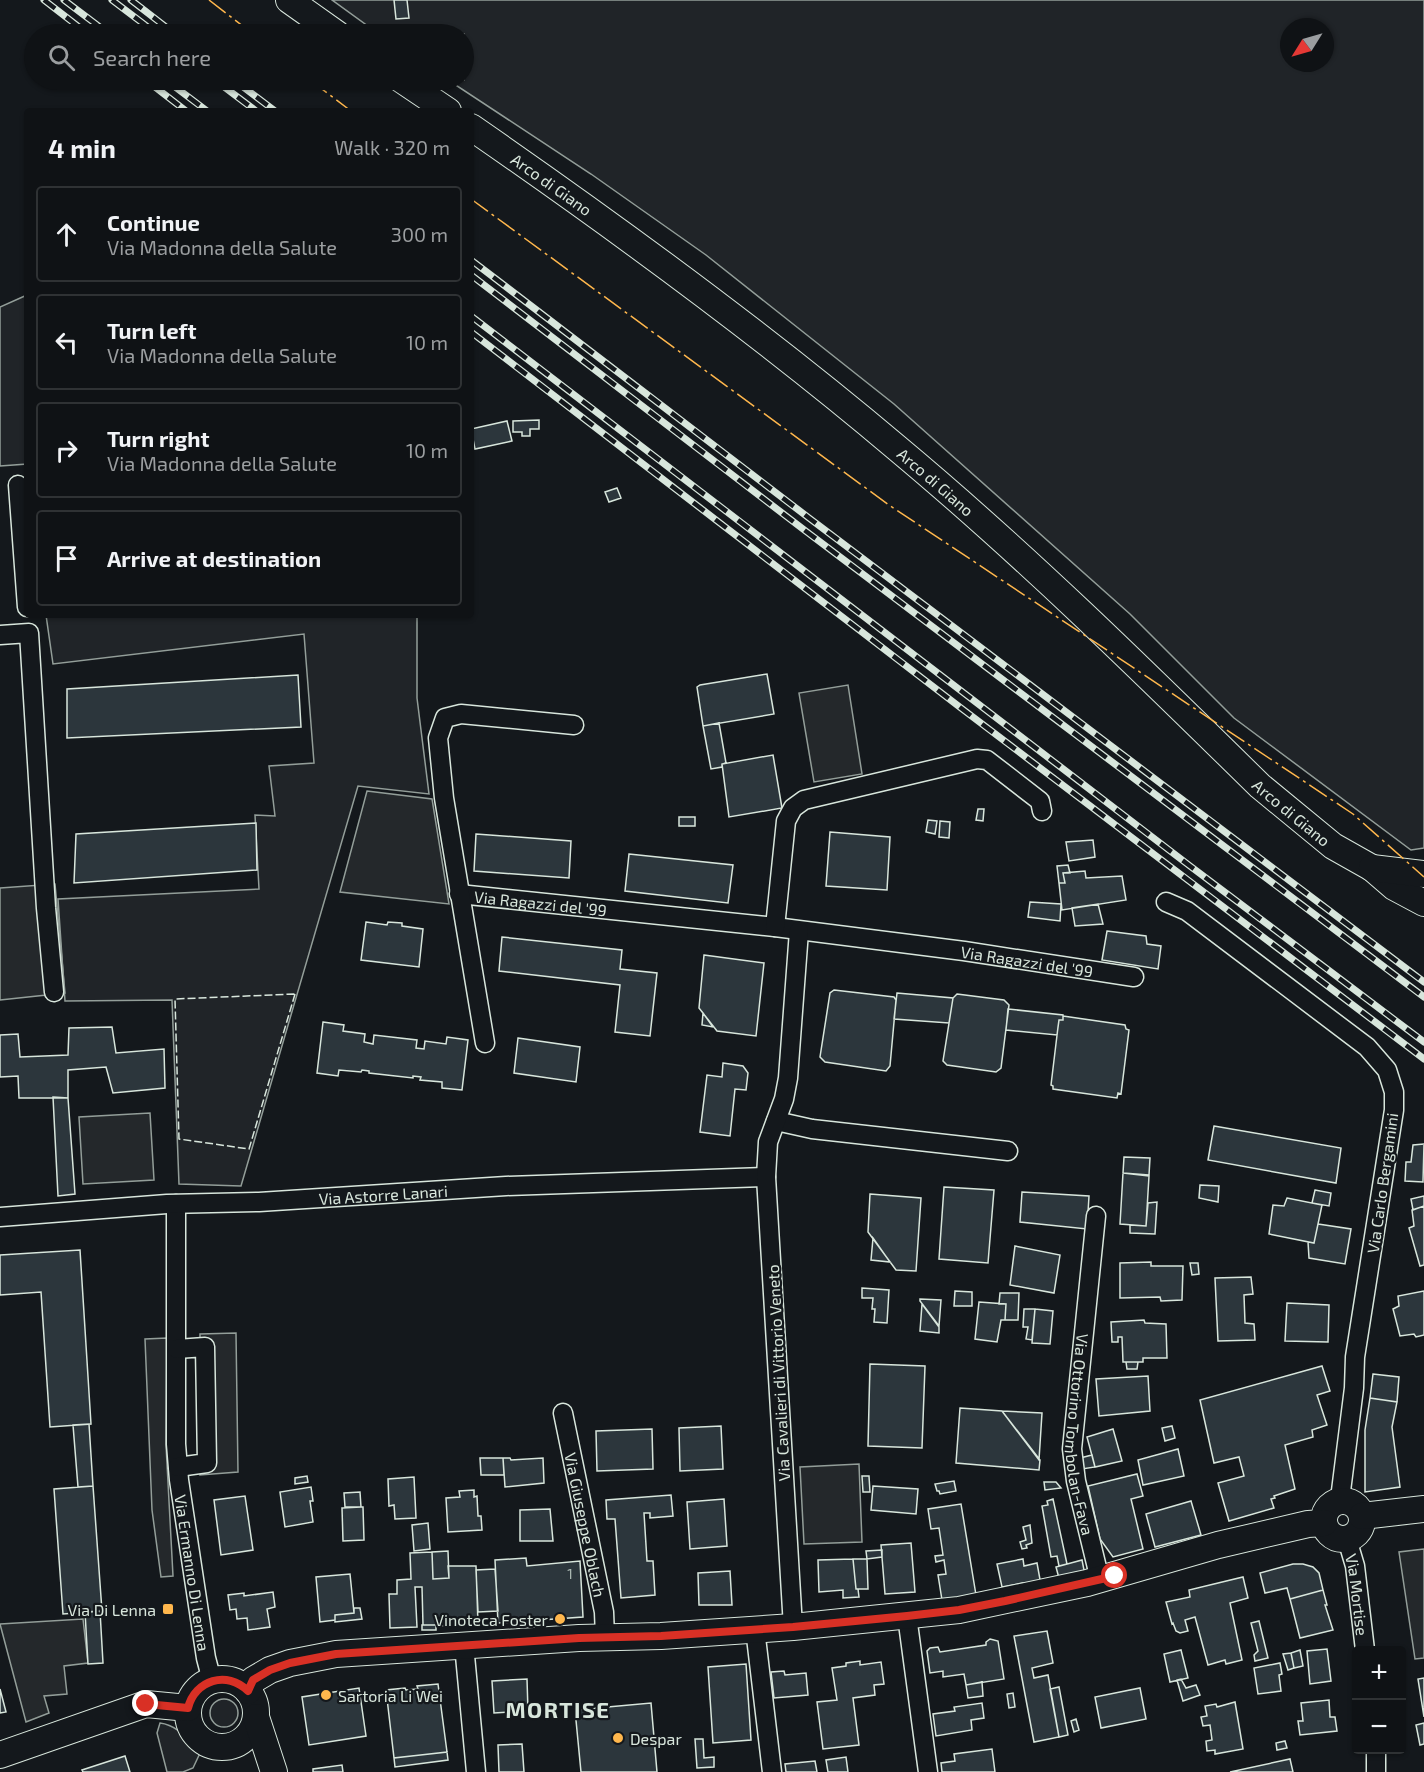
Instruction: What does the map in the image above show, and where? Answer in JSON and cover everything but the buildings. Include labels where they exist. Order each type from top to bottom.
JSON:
[{"type":"street","points":[[289,0],[323,24]]},
{"type":"street","points":[[417,90],[444,108]]},
{"type":"street","name":"Arco di Giano","points":[[474,129],[576,200],[725,310],[897,448],[1034,567],[1260,786],[1333,846],[1372,868],[1394,886],[1424,903]]},
{"type":"street","points":[[18,485],[24,566]]},
{"type":"street","points":[[0,635],[28,624],[46,909],[54,992]]},
{"type":"street","points":[[459,894],[444,798],[438,738],[445,718],[461,714],[574,725]]},
{"type":"street","points":[[775,927],[786,821],[793,808],[804,800],[977,759],[987,760],[1040,801],[1042,811]]},
{"type":"street","name":"Arco di Giano","points":[[1372,868],[1424,874]]},
{"type":"street","name":"Via Ragazzi del '99","points":[[485,1043],[459,894],[775,927],[964,951],[1134,977]]},
{"type":"street","name":"Via Carlo Bergamini","points":[[1166,902],[1187,911],[1367,1047],[1387,1070],[1394,1092],[1392,1133],[1355,1357],[1354,1388],[1341,1491],[1351,1509]]},
{"type":"street","name":"Via Cavalieri di Vittorio Veneto","points":[[793,1627],[766,1178],[768,1142],[784,1100],[788,1078],[798,931]]},
{"type":"street","points":[[776,1121],[812,1129],[1008,1151]]},
{"type":"street","name":"Via Astorre Lanari","points":[[0,1217],[177,1204],[259,1202],[506,1186],[766,1178]]},
{"type":"street","name":"Via Ermanno Di Lenna","points":[[177,1204],[178,1467],[206,1658],[212,1680]]},
{"type":"street","name":"Via Ottorino Tombolan-Fava","points":[[1096,1216],[1072,1449],[1076,1482],[1100,1580]]},
{"type":"street","points":[[177,1349],[205,1347],[207,1446],[207,1463],[178,1467]]},
{"type":"street","name":"Via Giuseppe Oblach","points":[[563,1413],[606,1637]]},
{"type":"street","points":[[1351,1509],[1360,1529],[1347,1539],[1332,1536],[1324,1523],[1327,1511],[1335,1503],[1351,1509],[1424,1509]]},
{"type":"street","points":[[248,1691],[253,1680],[270,1670],[290,1663],[336,1654],[793,1627],[969,1608],[1100,1580],[1218,1545],[1308,1524],[1324,1523]]},
{"type":"street","name":"Via Mortise","points":[[1347,1539],[1355,1566],[1365,1646]]},
{"type":"street","points":[[907,1616],[928,1772]]},
{"type":"street","points":[[754,1629],[772,1772]]},
{"type":"street","points":[[464,1645],[476,1772]]},
{"type":"street","points":[[256,1717],[251,1732],[240,1743],[222,1748],[202,1741],[190,1725],[188,1708],[194,1694],[201,1686],[212,1680],[232,1680],[248,1691],[255,1703],[256,1717],[274,1770]]},
{"type":"street","points":[[0,1755],[146,1704],[188,1708]]},
{"type":"street","points":[[240,1743],[274,1770]]},
{"type":"street","points":[[1376,1754],[1376,1772]]},
{"type":"shaded area","points":[[332,0],[1424,0],[1424,848],[1411,850],[1234,718],[1130,614],[894,404],[706,255],[591,174],[463,90],[474,90],[474,24],[365,24]]},
{"type":"shaded area","points":[[24,296],[24,464],[0,466],[0,307]]},
{"type":"shaded area","points":[[46,618],[417,618],[417,698],[429,794],[358,786],[241,1186],[179,1184],[172,1000],[65,1001],[58,899],[259,889],[255,815],[275,816],[269,766],[314,763],[304,634],[53,664]]},
{"type":"shaded area","points":[[848,685],[862,774],[814,782],[799,693]]},
{"type":"shaded area","points":[[367,791],[432,799],[449,904],[340,892]]},
{"type":"shaded area","points":[[55,884],[65,993],[0,1000],[0,888]]},
{"type":"shaded area","points":[[150,1113],[154,1180],[83,1184],[79,1117]]},
{"type":"shaded area","points":[[236,1333],[238,1472],[200,1475],[200,1334]]},
{"type":"shaded area","points":[[167,1338],[166,1445],[173,1576],[161,1577],[152,1510],[145,1339]]},
{"type":"shaded area","points":[[859,1464],[862,1542],[804,1544],[800,1467]]},
{"type":"shaded area","points":[[1424,1549],[1424,1658],[1415,1659],[1399,1552]]},
{"type":"shaded area","points":[[83,1619],[88,1663],[64,1666],[67,1694],[44,1696],[49,1713],[26,1722],[0,1624]]},
{"type":"shaded area","points":[[224,1699],[234,1703],[238,1713],[234,1723],[224,1727],[214,1723],[210,1713],[214,1703]]},
{"type":"shaded area","points":[[160,1723],[177,1730],[201,1751],[193,1768],[183,1772],[167,1772],[157,1733]]},
{"type":"railway","points":[[44,0],[75,24]]},
{"type":"railway","points":[[64,0],[96,24]]},
{"type":"railway","points":[[112,0],[144,24]]},
{"type":"railway","points":[[131,0],[162,24]]},
{"type":"railway","points":[[159,90],[182,108]]},
{"type":"railway","points":[[179,90],[203,108]]},
{"type":"railway","points":[[228,90],[252,108]]},
{"type":"railway","points":[[247,90],[271,108]]},
{"type":"railway","points":[[474,262],[1424,982]]},
{"type":"railway","points":[[474,277],[803,529],[1424,997]]},
{"type":"railway","points":[[474,318],[1424,1042]]},
{"type":"railway","points":[[474,334],[1424,1059]]},
{"type":"fence","points":[[295,994],[249,1149],[179,1139],[175,999],[295,994]]},
{"type":"power","points":[[209,0],[240,24]]},
{"type":"power","points":[[323,90],[347,108]]},
{"type":"power","points":[[474,201],[889,505],[1353,814],[1424,877]]},
{"type":"place","name":"Via Di Lenna","points":[[168,1609]]},
{"type":"place","name":"Vinoteca Foster","points":[[560,1619]]},
{"type":"place","name":"Sartoria Li Wei","points":[[326,1695]]},
{"type":"place","name":"Despar","points":[[618,1738]]},
{"type":"district","name":"MORTISE","points":[[558,1709]]},
{"type":"route","points":[[146,1704],[188,1708],[194,1694],[201,1686],[212,1680],[232,1680],[244,1686],[248,1691],[253,1680],[270,1670],[290,1663],[336,1654],[579,1638],[661,1636],[907,1616],[959,1610],[1115,1576]]}]
